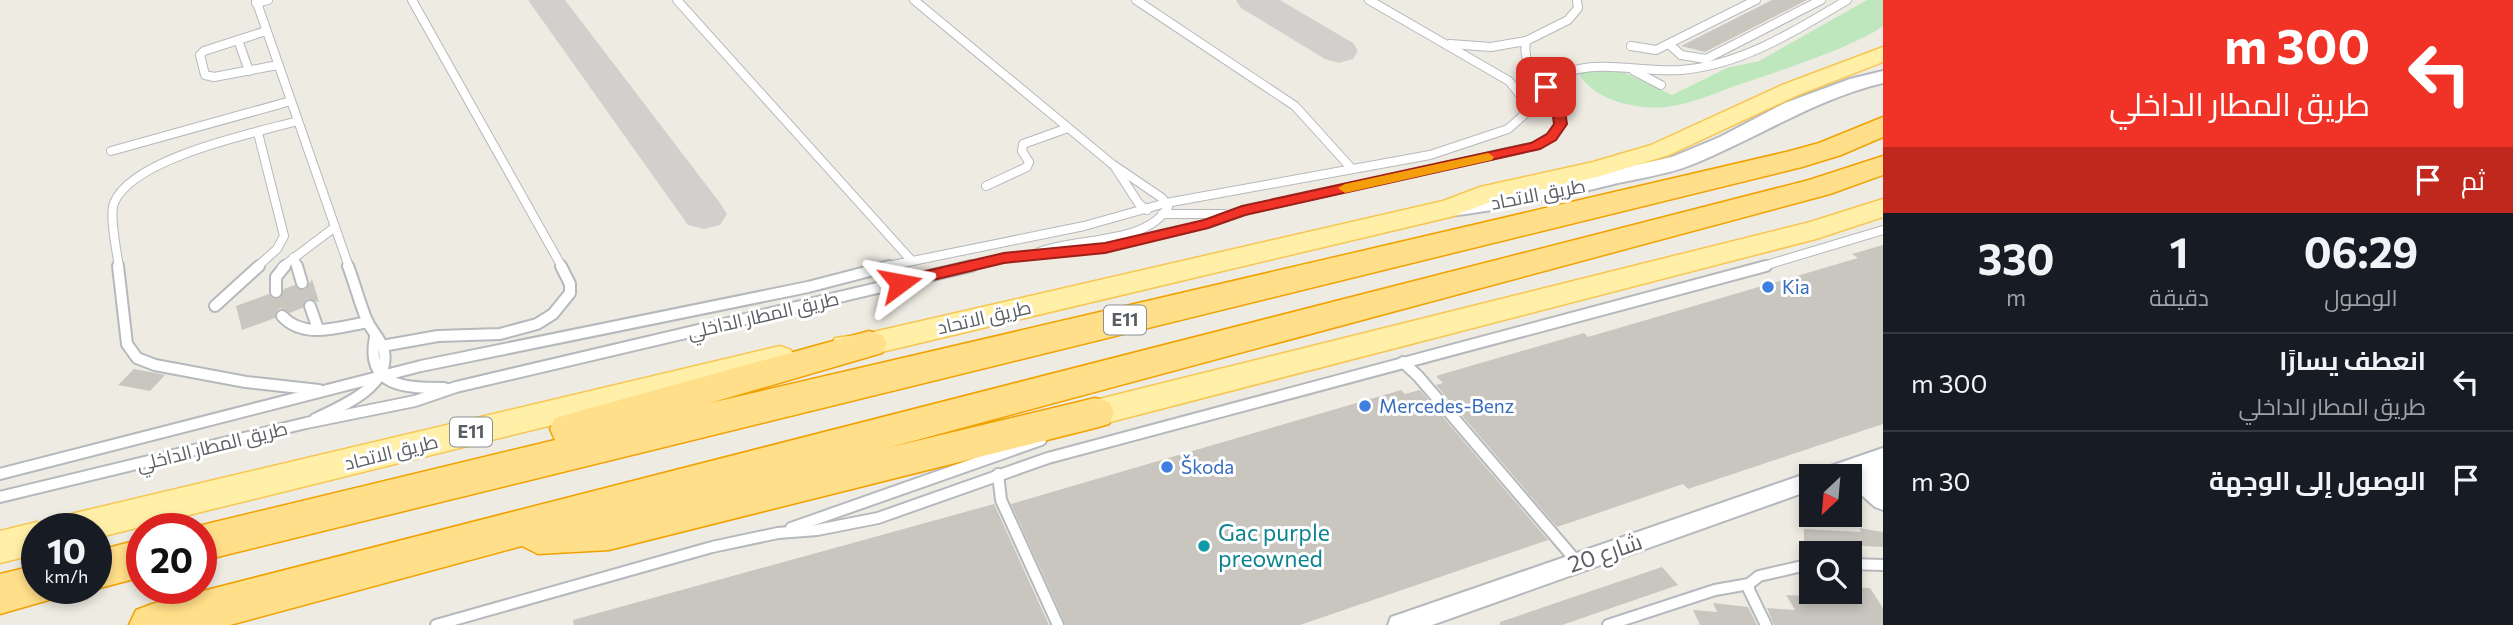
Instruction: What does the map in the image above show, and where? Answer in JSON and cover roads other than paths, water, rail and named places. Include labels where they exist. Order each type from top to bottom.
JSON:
[{"type":"highway","name":"طريق الاتحاد","points":[[217,539],[1791,160],[1830,149],[1883,126]]},
{"type":"highway","name":"E11","points":[[152,625],[1819,187],[1883,165]]},
{"type":"highway","points":[[363,502],[463,460],[869,344]]},
{"type":"highway","points":[[503,531],[536,536],[609,532],[1095,413]]},
{"type":"highway","points":[[0,594],[21,589]]},
{"type":"main road","points":[[1450,208],[1489,193],[1597,169],[1660,150],[1770,99],[1883,54]]},
{"type":"main road","name":"طريق الاتحاد","points":[[112,519],[722,370],[831,348],[869,344],[1450,208],[1511,201],[1679,162],[1728,142],[1793,108],[1857,83],[1883,77]]},
{"type":"main road","points":[[1095,413],[1816,230],[1883,208]]},
{"type":"main road","points":[[0,547],[21,542]]},
{"type":"street","points":[[1862,469],[1883,480]]},
{"type":"street","points":[[1862,474],[1883,500]]},
{"type":"street","name":"شارع 20","points":[[1400,625],[1799,485]]},
{"type":"lane","points":[[268,0],[256,1],[368,322],[385,360],[380,375],[354,399],[306,423]]},
{"type":"lane","points":[[379,342],[438,336],[479,336],[519,330],[553,314],[570,293],[570,284],[559,261],[412,0]]},
{"type":"lane","points":[[677,0],[911,260]]},
{"type":"lane","points":[[914,0],[1112,164],[1166,203],[1166,215]]},
{"type":"lane","points":[[1136,0],[1295,106],[1352,169]]},
{"type":"lane","name":"طريق المطار الداخلي","points":[[0,474],[380,375],[808,287],[911,260],[1074,229],[1166,203],[1453,149],[1497,134],[1521,120],[1525,114],[1525,101],[1517,88],[1501,75],[1369,0]]},
{"type":"lane","points":[[1443,42],[1491,47],[1526,41],[1573,17],[1578,8],[1577,0]]},
{"type":"lane","points":[[1632,46],[1652,50],[1669,44],[1756,0]]},
{"type":"lane","points":[[1669,44],[1681,55],[1706,59],[1821,0]]},
{"type":"lane","points":[[1564,73],[1588,65],[1683,70],[1747,57],[1847,0]]},
{"type":"lane","points":[[266,31],[202,52],[205,75],[214,77],[278,65]]},
{"type":"lane","points":[[238,40],[248,71]]},
{"type":"lane","name":"طريق المطار الداخلي","points":[[0,497],[306,423],[415,401],[456,387],[1004,258],[1105,248],[1208,223],[1233,214],[1524,149],[1544,142],[1560,124],[1560,110],[1553,94],[1526,65],[1522,51],[1526,41]]},
{"type":"lane","points":[[1626,67],[1661,85]]},
{"type":"lane","points":[[111,151],[291,101]]},
{"type":"lane","points":[[298,121],[152,166],[128,181],[116,194],[112,206],[127,344],[137,358],[155,365],[276,386],[330,390]]},
{"type":"lane","points":[[986,186],[1027,167],[1029,162],[1022,151],[1023,144],[1068,128]]},
{"type":"lane","points":[[215,306],[277,249],[284,236],[258,133]]},
{"type":"lane","points":[[1112,164],[1143,209],[1166,215],[1233,214]]},
{"type":"lane","points":[[1036,254],[1061,243],[1140,231],[1166,215]]},
{"type":"lane","points":[[276,292],[275,277],[294,257],[335,227]]},
{"type":"lane","points":[[436,625],[712,547],[778,533],[827,528],[877,518],[1048,457],[1769,265],[1883,230]]},
{"type":"lane","points":[[294,257],[302,283]]},
{"type":"lane","points":[[310,306],[318,329]]},
{"type":"lane","points":[[282,316],[290,326],[297,329],[368,322]]},
{"type":"lane","points":[[1403,362],[1418,376],[1578,563]]},
{"type":"lane","points":[[380,375],[402,386],[456,387]]},
{"type":"lane","points":[[778,533],[1001,456],[1095,413]]},
{"type":"lane","points":[[998,474],[1001,500],[1058,625]]},
{"type":"lane","points":[[1862,564],[1883,565]]},
{"type":"lane","points":[[1608,625],[1714,590],[1749,583],[1759,576],[1799,567]]},
{"type":"lane","points":[[1749,583],[1752,598],[1766,625]]},
{"type":"place","name":"Kia","points":[[1768,287]]},
{"type":"place","name":"Mercedes-Benz","points":[[1365,406]]},
{"type":"place","name":"Škoda","points":[[1167,467]]},
{"type":"place","name":"Gac purple preowned","points":[[1204,546]]}]
